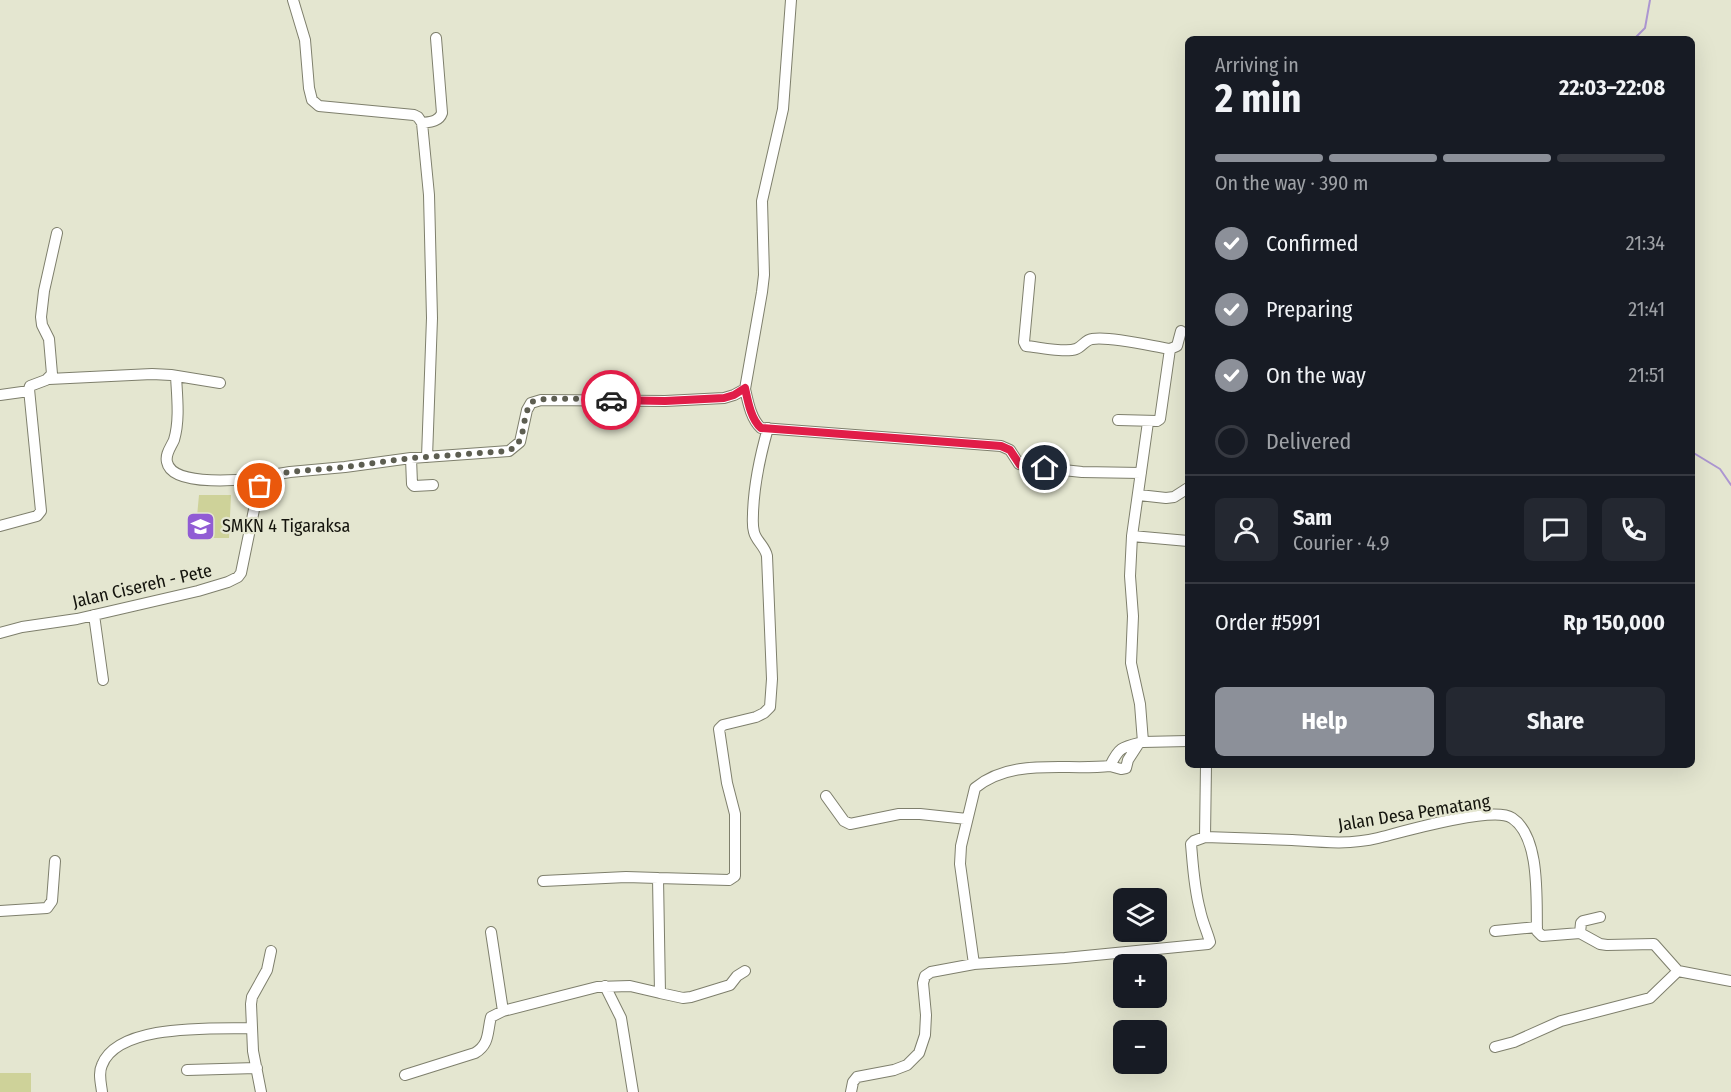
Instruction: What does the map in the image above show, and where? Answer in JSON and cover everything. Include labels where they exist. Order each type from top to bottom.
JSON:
[{"type":"street","points":[[293,0],[305,40],[312,100],[319,106],[414,115],[422,123],[429,195],[432,318],[427,457]]},
{"type":"street","points":[[791,0],[783,109],[762,201],[764,275],[762,292],[745,388],[756,423],[761,428],[1001,446],[1010,450],[1019,464],[1026,466],[1082,472],[1141,472]]},
{"type":"street","points":[[422,123],[437,120],[441,113],[436,38]]},
{"type":"street","points":[[49,379],[53,372],[51,349],[41,317],[44,291],[57,233]]},
{"type":"street","points":[[1030,277],[1024,342],[1026,346],[1070,350],[1078,349],[1092,339],[1106,339],[1170,349],[1177,346],[1181,331]]},
{"type":"street","points":[[1118,420],[1157,422],[1161,416],[1170,349]]},
{"type":"street","points":[[0,526],[37,516],[41,511],[30,386],[49,379],[152,374],[220,383]]},
{"type":"street","points":[[176,376],[176,428],[174,441],[166,457],[167,464],[177,475],[194,479],[253,479],[290,472],[411,458],[509,451],[520,441],[527,410],[535,401],[554,399],[665,401],[724,398],[745,388]]},
{"type":"street","points":[[0,395],[29,391]]},
{"type":"street","points":[[1141,743],[1140,704],[1131,663],[1133,616],[1130,576],[1132,536],[1148,422]]},
{"type":"street","points":[[543,881],[626,877],[729,880],[735,876],[735,814],[727,783],[719,729],[723,725],[764,713],[770,707],[772,679],[767,556],[766,550],[753,530],[754,493],[768,428]]},
{"type":"street","points":[[411,458],[412,484],[414,486],[433,485]]},
{"type":"street","name":"Jalan Cisereh - Pete","points":[[0,633],[94,615],[198,591],[238,578],[242,573],[257,495],[266,476]]},
{"type":"street","points":[[1139,495],[1166,498],[1174,497],[1185,490]]},
{"type":"street","points":[[1132,536],[1185,541]]},
{"type":"street","points":[[94,615],[103,680]]},
{"type":"street","points":[[974,964],[960,864],[961,846],[975,788],[983,782],[1019,769],[1110,766],[1116,752],[1123,746],[1185,741]]},
{"type":"street","points":[[851,1092],[853,1082],[857,1077],[894,1070],[907,1065],[919,1053],[925,1035],[923,983],[925,976],[938,970],[974,964],[1076,958],[1208,944],[1210,942],[1197,899],[1191,844],[1205,837],[1206,768]]},
{"type":"street","points":[[826,796],[844,821],[850,824],[898,814],[930,814],[967,819]]},
{"type":"street","name":"Jalan Desa Pematang","points":[[1205,837],[1357,842],[1444,821],[1508,816],[1525,832],[1531,848],[1537,927]]},
{"type":"street","points":[[0,911],[47,908],[52,901],[55,861]]},
{"type":"street","points":[[658,878],[660,993]]},
{"type":"street","points":[[1580,933],[1582,921],[1600,917]]},
{"type":"street","points":[[1495,931],[1537,927],[1542,936],[1580,933],[1600,944],[1654,944],[1678,971],[1731,981]]},
{"type":"street","points":[[491,932],[503,1011]]},
{"type":"street","points":[[261,1092],[253,1051],[252,997],[267,970],[271,951]]},
{"type":"street","points":[[405,1076],[482,1049],[488,1038],[491,1017],[503,1011],[605,986],[630,986],[683,998],[691,997],[730,985],[737,976],[745,971]]},
{"type":"street","points":[[1495,1047],[1514,1042],[1561,1021],[1650,998],[1678,971]]},
{"type":"street","points":[[605,986],[621,1018],[633,1092]]},
{"type":"street","points":[[102,1092],[100,1067],[105,1057],[131,1038],[183,1030],[251,1028]]},
{"type":"street","points":[[187,1070],[257,1068]]},
{"type":"green space","points":[[199,495],[231,495],[229,538],[195,538]]},
{"type":"green space","points":[[0,1073],[31,1073],[31,1092],[0,1092]]},
{"type":"waterway","points":[[1637,36],[1645,28],[1650,0]]},
{"type":"waterway","points":[[1695,454],[1720,469],[1731,485]]},
{"type":"way so far","points":[[260,486],[266,476],[290,472],[411,458],[509,451],[520,441],[527,410],[531,403],[554,399],[611,400]]},
{"type":"place","name":"SMKN 4 Tigaraksa","points":[[201,526]]},
{"type":"route","points":[[611,400],[665,401],[724,398],[740,393],[745,388],[753,417],[761,428],[1001,446],[1010,450],[1020,465],[1045,468]]}]
